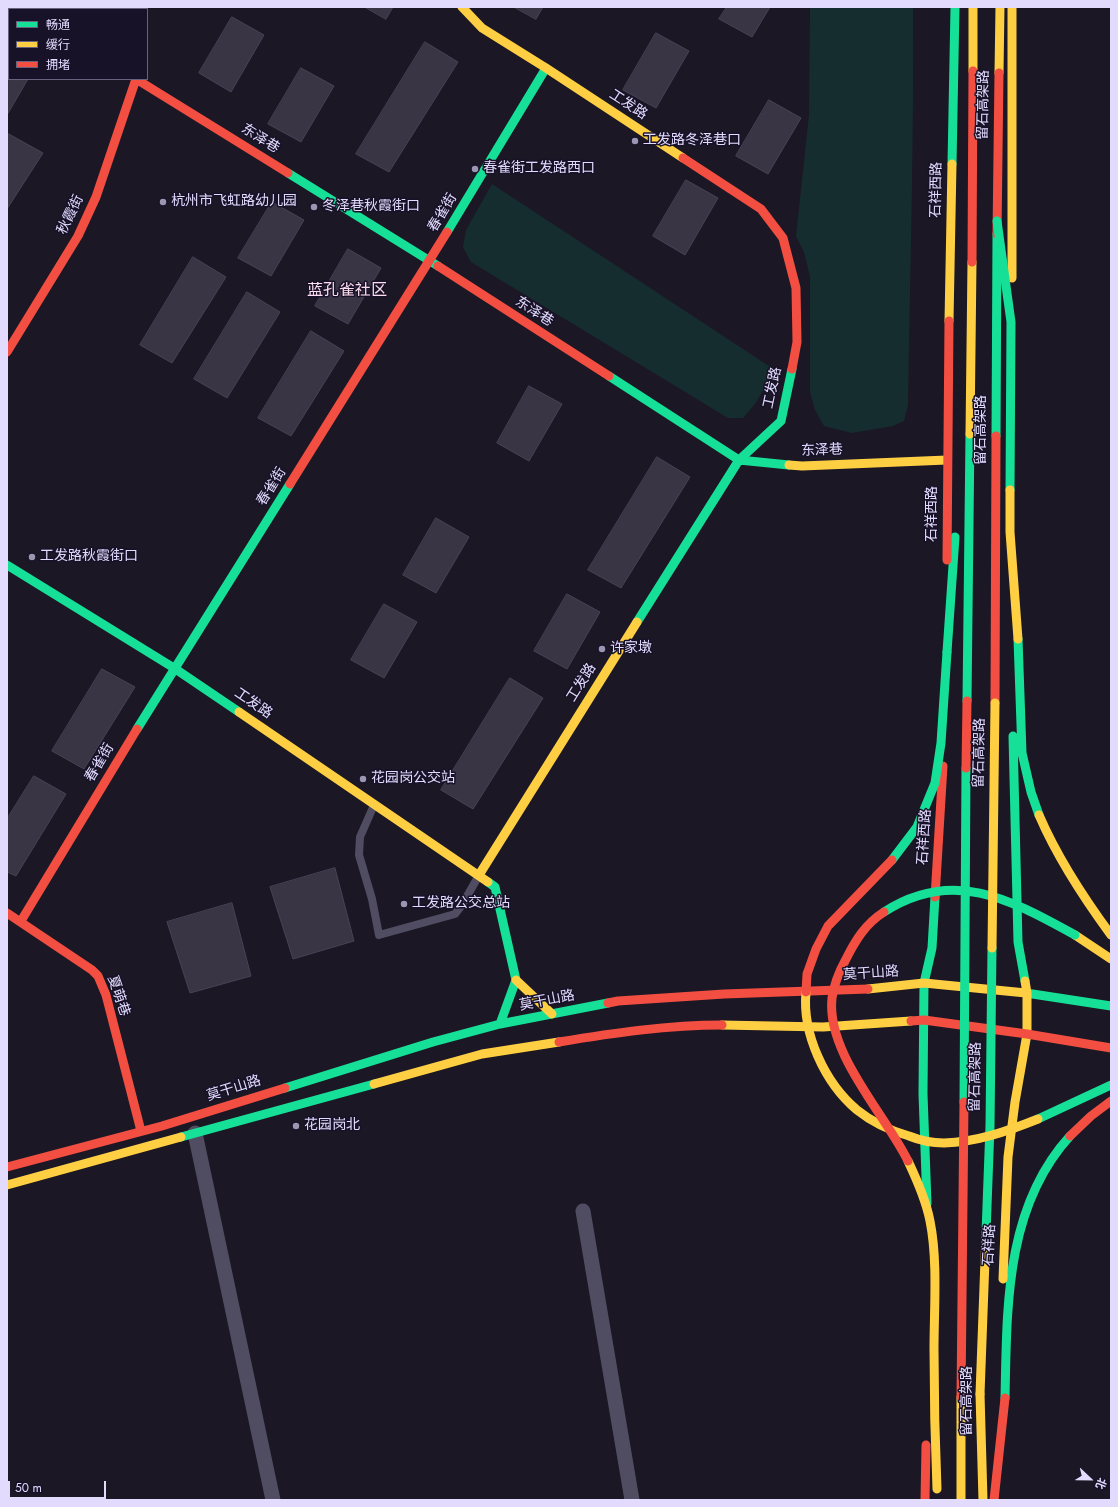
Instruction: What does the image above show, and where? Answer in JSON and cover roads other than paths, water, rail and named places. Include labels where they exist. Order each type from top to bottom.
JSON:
[{"type":"main road","name":"工发路","points":[[462,7],[482,28],[546,68],[761,209],[783,238],[796,288],[798,342],[781,422],[739,460],[479,875]]},
{"type":"main road","name":"石祥西路","points":[[924,1020],[924,984],[932,948],[946,724],[947,460],[955,7]]},
{"type":"main road","name":"留石高架路","points":[[961,1500],[974,7]]},
{"type":"main road","points":[[970,707],[974,7]]},
{"type":"main road","points":[[986,629],[993,7]]},
{"type":"main road","name":"留石高架路","points":[[983,1500],[980,1394],[990,1126],[1000,7]]},
{"type":"main road","points":[[1012,7],[1012,710],[1018,942],[1027,994]]},
{"type":"main road","name":"春雀街","points":[[20,921],[174,668],[430,262],[546,68]]},
{"type":"main road","name":"秋霞街","points":[[7,352],[78,236],[96,197],[136,80]]},
{"type":"main road","name":"东泽巷","points":[[138,80],[430,262],[739,460],[802,466],[947,460]]},
{"type":"main road","points":[[997,221],[1011,322],[1010,532],[1018,639],[1022,753],[1039,814],[1052,843],[1084,898],[1111,935]]},
{"type":"main road","points":[[961,476],[970,383]]},
{"type":"main road","points":[[956,515],[941,743],[935,783],[917,826],[894,858],[828,926],[816,949],[807,974],[805,1000],[809,1032],[816,1054],[828,1076],[857,1110],[873,1121],[898,1133],[917,1139],[943,1143],[974,1140],[1006,1132],[1038,1119],[1111,1085]]},
{"type":"main road","name":"工发路","points":[[7,564],[174,668],[495,887],[516,980]]},
{"type":"main road","points":[[938,1500],[934,1343],[935,1265],[930,1221],[906,1155],[851,1067],[837,1034],[832,1002],[839,972],[853,943],[861,931],[873,919],[909,898],[935,891],[959,889],[980,892],[1012,902],[1075,935],[1111,959]]},
{"type":"main road","name":"夏萌巷","points":[[7,913],[92,970],[98,976],[106,995],[141,1131]]},
{"type":"main road","points":[[500,1024],[516,980],[552,1014]]},
{"type":"main road","name":"莫干山路","points":[[7,1167],[141,1131],[433,1042],[500,1024],[618,1001],[724,994],[873,989],[924,984],[1027,994],[1111,1006]]},
{"type":"main road","name":"石祥路","points":[[995,1500],[997,1410],[1008,1157],[1015,1102],[1028,1034],[1027,994]]},
{"type":"main road","points":[[924,1020],[923,1094],[927,1202],[925,1500]]},
{"type":"main road","points":[[7,1185],[482,1054],[609,1034],[694,1025],[823,1027],[924,1020],[1028,1034],[1111,1048]]},
{"type":"main road","points":[[995,1500],[1005,1398],[1009,1279],[1019,1228],[1025,1207],[1034,1187],[1055,1154],[1070,1135],[1089,1117],[1111,1101]]},
{"type":"main road","points":[[965,1398],[966,1500]]},
{"type":"main road","points":[[976,1398],[978,1500]]},
{"type":"street","points":[[196,1133],[273,1500]]},
{"type":"street","points":[[583,1211],[632,1500]]},
{"type":"lane","points":[[374,804],[360,837],[359,856],[372,899],[379,935],[456,914],[479,875]]},
{"type":"place","name":"工发路冬泽巷口","points":[[635,141]]},
{"type":"place","name":"春雀街工发路西口","points":[[475,169]]},
{"type":"place","name":"杭州市飞虹路幼儿园","points":[[163,202]]},
{"type":"place","name":"冬泽巷秋霞街口","points":[[314,207]]},
{"type":"place","name":"工发路秋霞街口","points":[[32,557]]},
{"type":"place","name":"许家墩","points":[[602,649]]},
{"type":"place","name":"花园岗公交站","points":[[363,779]]},
{"type":"place","name":"工发路公交总站","points":[[404,904]]},
{"type":"place","name":"花园岗北","points":[[296,1126]]},
{"type":"district","name":"蓝孔雀社区","points":[[347,291]]}]
